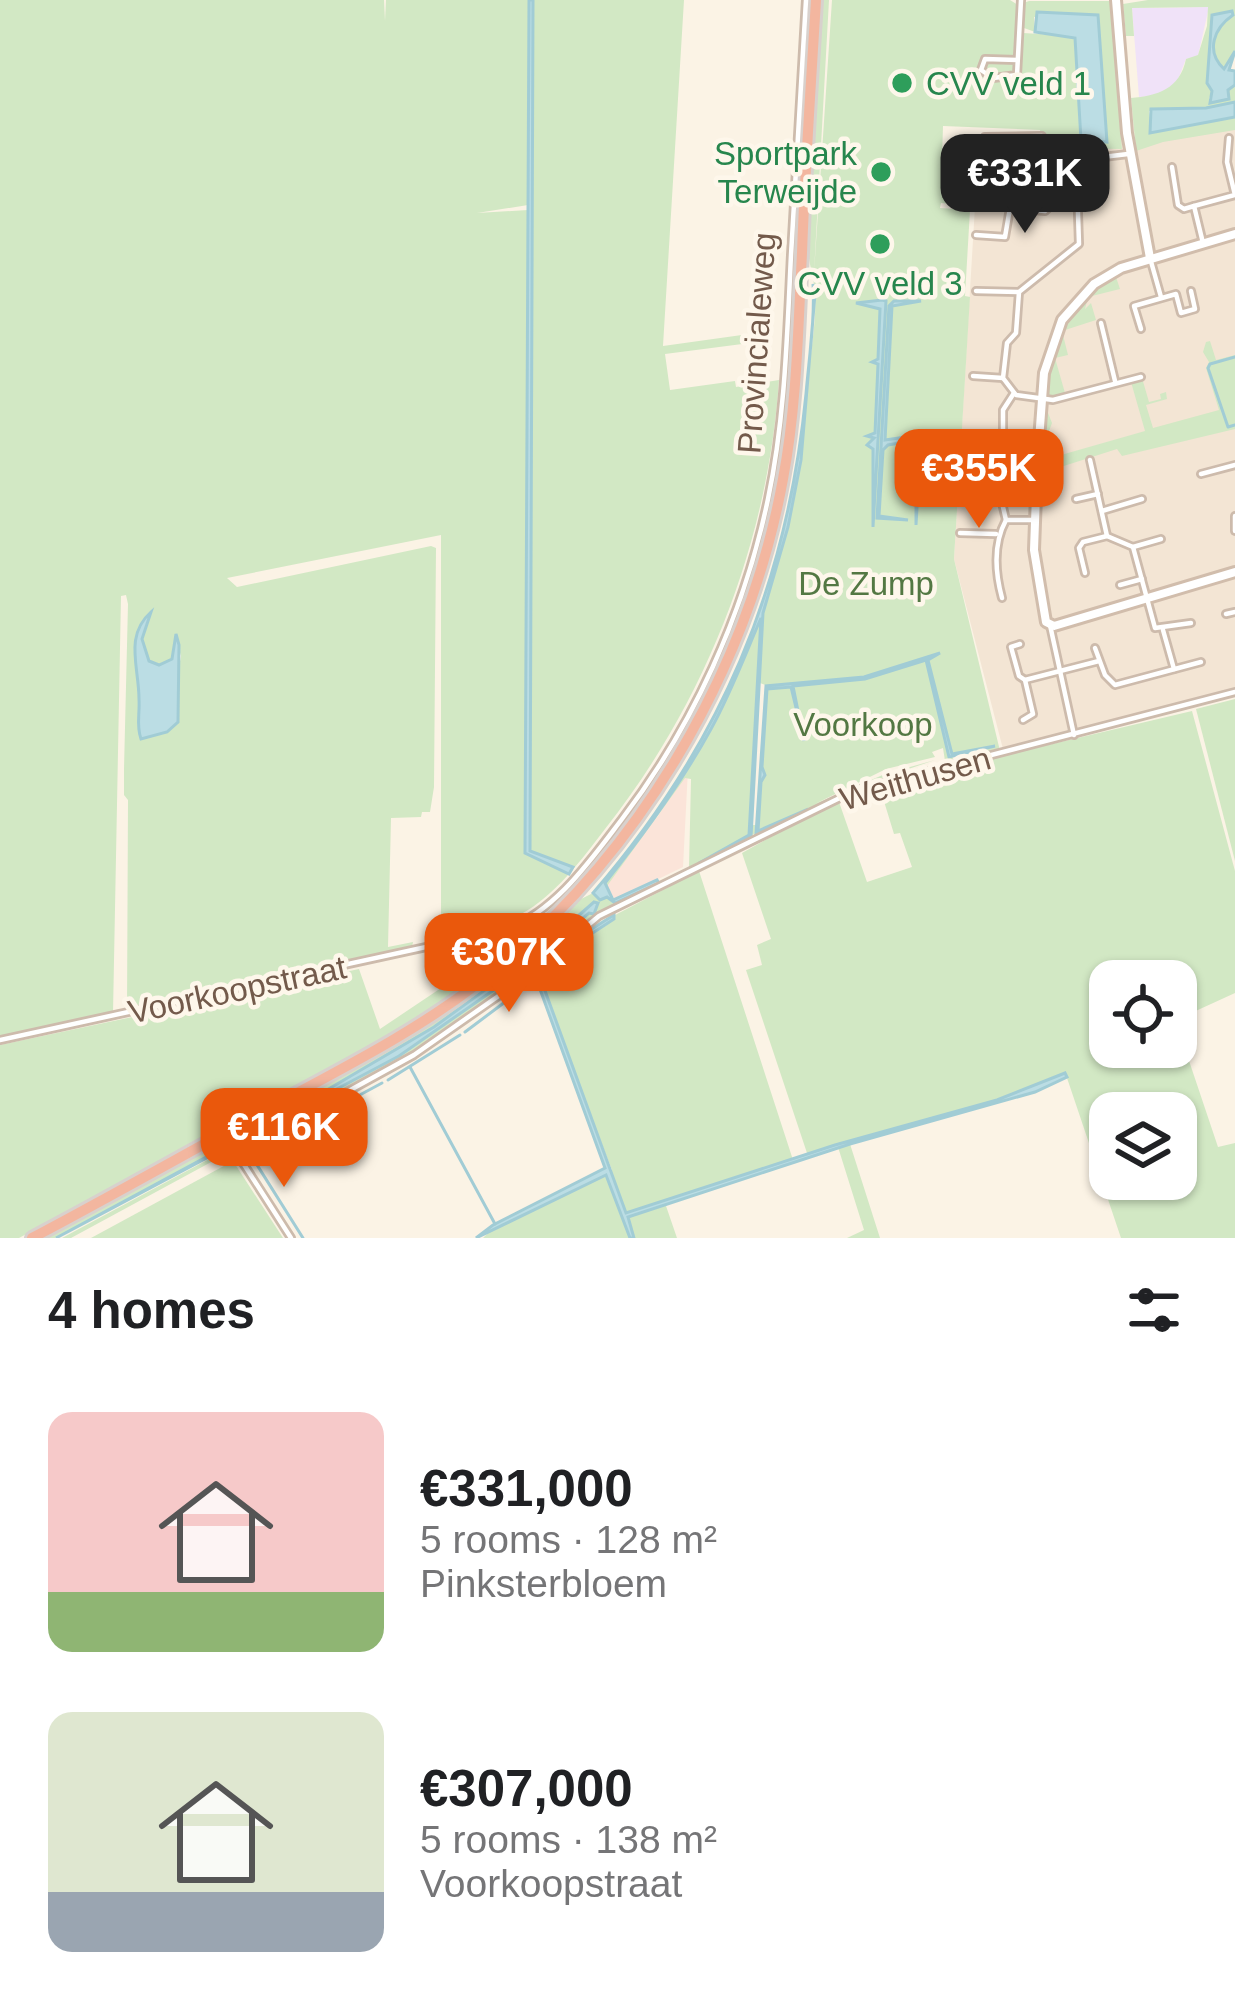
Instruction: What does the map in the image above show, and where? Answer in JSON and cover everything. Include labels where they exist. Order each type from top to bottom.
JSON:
[{"type":"highway","points":[[779,473],[796,378],[816,0]]},
{"type":"highway","name":"Provincialeweg","points":[[32,1238],[425,1020],[475,986],[562,907],[643,811],[693,733],[749,603],[770,540],[779,473]]},
{"type":"street","name":"Provincialeweg","points":[[779,473],[806,0]]},
{"type":"street","points":[[1017,60],[985,59],[981,70],[993,77],[1016,75],[1022,0]]},
{"type":"street","points":[[1116,0],[1130,154],[1161,298]]},
{"type":"street","points":[[983,151],[986,137],[1030,135],[1042,136],[1042,150]]},
{"type":"street","points":[[1172,166],[1178,206],[1235,195],[1227,162],[1229,138]]},
{"type":"street","points":[[962,201],[966,157],[973,151],[1042,150],[1097,157],[1130,154]]},
{"type":"street","points":[[976,291],[1018,292],[1078,244],[1076,153]]},
{"type":"street","points":[[976,236],[1005,237],[1010,208],[1046,211],[1058,199],[1075,196]]},
{"type":"street","points":[[1194,206],[1204,243]]},
{"type":"street","points":[[1235,234],[1106,275],[1074,304],[1050,346],[1041,398],[1035,520],[1035,570],[1074,735],[1235,692]]},
{"type":"street","points":[[1141,329],[1134,306],[1176,293],[1181,313],[1196,309],[1191,291]]},
{"type":"street","points":[[1018,292],[1016,333],[1007,343],[1004,378],[1014,394],[1053,400],[1142,376]]},
{"type":"street","points":[[1101,323],[1115,383]]},
{"type":"street","points":[[973,376],[1004,378]]},
{"type":"street","points":[[1004,432],[1003,410],[1014,394]]},
{"type":"street","points":[[1090,460],[1107,536]]},
{"type":"street","points":[[1201,474],[1235,465]]},
{"type":"street","name":"Voorkoopstraat","points":[[0,1040],[504,930],[544,909],[597,852],[672,747],[740,599],[779,473]]},
{"type":"street","points":[[1000,494],[1006,520],[998,534],[996,577],[1002,598]]},
{"type":"street","points":[[1076,499],[1098,494]]},
{"type":"street","points":[[1102,511],[1142,499]]},
{"type":"street","points":[[1235,516],[1235,529]]},
{"type":"street","points":[[1006,520],[1035,520]]},
{"type":"street","points":[[960,533],[998,534]]},
{"type":"street","points":[[1085,573],[1079,548],[1083,542],[1107,536],[1133,547],[1161,539]]},
{"type":"street","points":[[1133,547],[1155,628],[1191,622]]},
{"type":"street","points":[[1050,625],[1235,572]]},
{"type":"street","points":[[1120,585],[1142,579]]},
{"type":"street","points":[[1226,614],[1235,612]]},
{"type":"street","points":[[1163,630],[1174,669]]},
{"type":"street","points":[[1020,644],[1011,647],[1035,715],[1023,720]]},
{"type":"street","points":[[1095,648],[1115,685],[1201,662]]},
{"type":"street","points":[[1025,680],[1099,661]]},
{"type":"street","name":"Weithusen","points":[[291,1238],[243,1163],[245,1148],[414,1055],[527,976],[599,916],[879,782],[1074,735]]},
{"type":"shaded area","points":[[1209,7],[1198,56],[1186,59],[1177,82],[1159,96],[1139,97],[1132,8]]},
{"type":"shaded area","points":[[1235,117],[1235,693],[1004,753],[954,559],[978,156],[1042,151],[1048,138],[1101,143]]},
{"type":"shaded area","points":[[688,769],[683,867],[615,900],[605,883]]},
{"type":"green space","points":[[0,0],[384,0],[385,21],[386,0],[529,0],[528,205],[477,213],[528,210],[531,224],[533,0],[684,0],[663,346],[749,334],[750,343],[665,354],[670,390],[779,380],[761,501],[726,618],[702,674],[641,780],[577,864],[545,897],[502,922],[441,935],[441,535],[227,578],[237,587],[436,548],[430,812],[391,818],[388,947],[413,942],[411,951],[127,1010],[128,604],[126,595],[121,596],[113,1013],[0,1037]],"holes":[[[150,615],[142,639],[149,661],[169,661],[176,640],[181,656],[167,732],[141,738],[135,644]]]},
{"type":"green space","points":[[821,0],[829,0],[814,273],[832,0],[1010,0],[1018,5],[1110,1],[1122,149],[1047,148],[1047,135],[1040,130],[943,126],[942,157],[960,160],[960,165],[955,166],[952,204],[941,203],[940,208],[970,210],[965,296],[970,297],[954,559],[1000,751],[960,758],[980,749],[952,754],[928,662],[953,759],[945,761],[943,748],[932,752],[935,757],[886,769],[815,804],[885,774],[935,760],[867,783],[758,836],[808,809],[758,832],[767,689],[866,676],[760,683],[752,825],[756,833],[699,862],[747,842],[668,881],[689,868],[691,779],[685,778],[607,886],[613,903],[659,885],[588,920],[469,1017],[407,1056],[71,1238],[62,1238],[397,1058],[55,1238],[40,1238],[421,1029],[446,1013],[573,903],[593,893],[600,900],[608,897],[605,883],[685,770],[718,710],[746,649],[788,520],[815,314],[807,238]],"holes":[[[1097,14],[1103,73],[1080,138],[1074,36],[1023,33],[1024,28],[1035,32],[1034,17]]]},
{"type":"green space","points":[[1235,0],[1235,51],[1224,70],[1213,48],[1232,11],[1211,37],[1207,83],[1212,91],[1209,99],[1230,98],[1228,89],[1235,85],[1235,102],[1149,111],[1152,133],[1235,117],[1235,130],[1136,151],[1131,98],[1158,93],[1173,84],[1186,59],[1198,55],[1207,26],[1208,7],[1132,8],[1134,36],[1126,36],[1123,4]]},
{"type":"green space","points":[[1133,265],[1116,277],[1120,289],[1088,297],[1085,309],[1091,303],[1096,320],[1062,331],[1084,300],[1098,287]]},
{"type":"green space","points":[[1062,331],[1068,355],[1055,358],[1065,393],[1050,396],[1045,389]]},
{"type":"green space","points":[[1210,341],[1216,360],[1235,355],[1235,429],[1122,456],[1117,449],[1045,472],[1045,405],[1055,452],[1061,455],[1145,431],[1131,382],[1142,378],[1149,402],[1166,392],[1167,399],[1146,405],[1153,428],[1219,410],[1203,352]]},
{"type":"green space","points":[[1235,699],[1235,861],[1196,709]]},
{"type":"green space","points":[[1192,711],[1235,871],[1235,993],[1197,1010],[1197,960],[1089,960],[1089,1068],[1191,1068],[1218,1147],[1235,1143],[1235,1238],[1121,1238],[1108,1200],[1197,1200],[1197,1092],[1089,1092],[1089,1143],[1066,1075],[1035,1091],[850,1144],[880,1238],[847,1238],[864,1230],[838,1147],[808,1156],[746,970],[762,965],[757,945],[771,939],[742,853],[767,839],[741,848],[839,802],[867,882],[912,867],[900,833],[894,834],[879,785]]},
{"type":"green space","points":[[699,871],[793,1160],[665,1203],[677,1238],[483,1238],[494,1227],[612,1170],[536,975],[598,924]]},
{"type":"green space","points":[[543,919],[423,1014],[292,1095],[19,1238],[0,1238],[0,1045],[359,969],[380,1029],[453,980],[467,945],[507,936]]},
{"type":"green space","points":[[233,1161],[283,1238],[91,1238]]},
{"type":"water","points":[[529,0],[533,0],[530,851],[573,867],[569,874],[525,853]]},
{"type":"water","points":[[1232,11],[1213,47],[1224,69],[1235,51],[1229,70],[1235,71],[1235,85],[1228,90],[1229,99],[1210,103],[1212,15]]},
{"type":"water","points":[[1037,12],[1098,15],[1107,142],[1081,140],[1075,38],[1035,32]]},
{"type":"water","points":[[1235,102],[1235,117],[1150,133],[1151,109]]},
{"type":"water","points":[[886,301],[873,527],[873,449],[867,445],[874,438],[867,436],[875,433],[878,364],[872,362],[878,359],[880,309],[856,303]]},
{"type":"water","points":[[894,301],[921,301],[892,306],[885,440],[946,431],[921,440],[916,525],[916,440],[883,450],[879,516],[908,520],[877,518],[889,306]]},
{"type":"water","points":[[810,354],[801,460],[788,527],[763,613],[751,837],[699,863],[749,835],[761,618],[699,749],[605,883],[613,900],[659,883],[615,903],[607,897],[600,900],[593,893],[677,780],[740,661],[783,533],[797,465]]},
{"type":"water","points":[[151,612],[142,639],[149,661],[159,665],[172,659],[176,634],[179,645],[178,722],[167,732],[141,739],[135,642]]},
{"type":"water","points":[[940,653],[928,660],[952,754],[995,746],[949,757],[926,660],[865,679],[793,686],[804,741],[791,687],[767,689],[758,831],[808,809],[756,834],[766,686],[864,677]]},
{"type":"water","points":[[598,903],[594,914],[589,913],[501,985],[399,1056],[56,1238],[286,1114],[434,1027],[537,952]]},
{"type":"water","points":[[614,915],[540,977],[626,1213],[835,1145],[997,1100],[1065,1073],[1067,1077],[1035,1092],[850,1144],[628,1217],[634,1238],[630,1238],[606,1175],[476,1238],[605,1168],[537,981],[527,982],[582,935]]},
{"type":"waterway","points":[[1235,357],[1208,368],[1228,427],[1235,425]]},
{"type":"waterway","points":[[465,1032],[525,987]]},
{"type":"waterway","points":[[388,1080],[460,1035]]},
{"type":"waterway","points":[[410,1067],[495,1224]]},
{"type":"waterway","points":[[304,1125],[382,1083]]},
{"type":"waterway","points":[[298,1128],[254,1151],[252,1157],[303,1238]]},
{"type":"place","name":"CVV veld 1","points":[[902,83]]},
{"type":"place","name":"Sportpark Terweijde","points":[[881,172]]},
{"type":"place","name":"CVV veld 3","points":[[880,244]]},
{"type":"park label","name":"De Zump","points":[[866,583]]},
{"type":"park label","name":"Voorkoop","points":[[863,724]]}]
